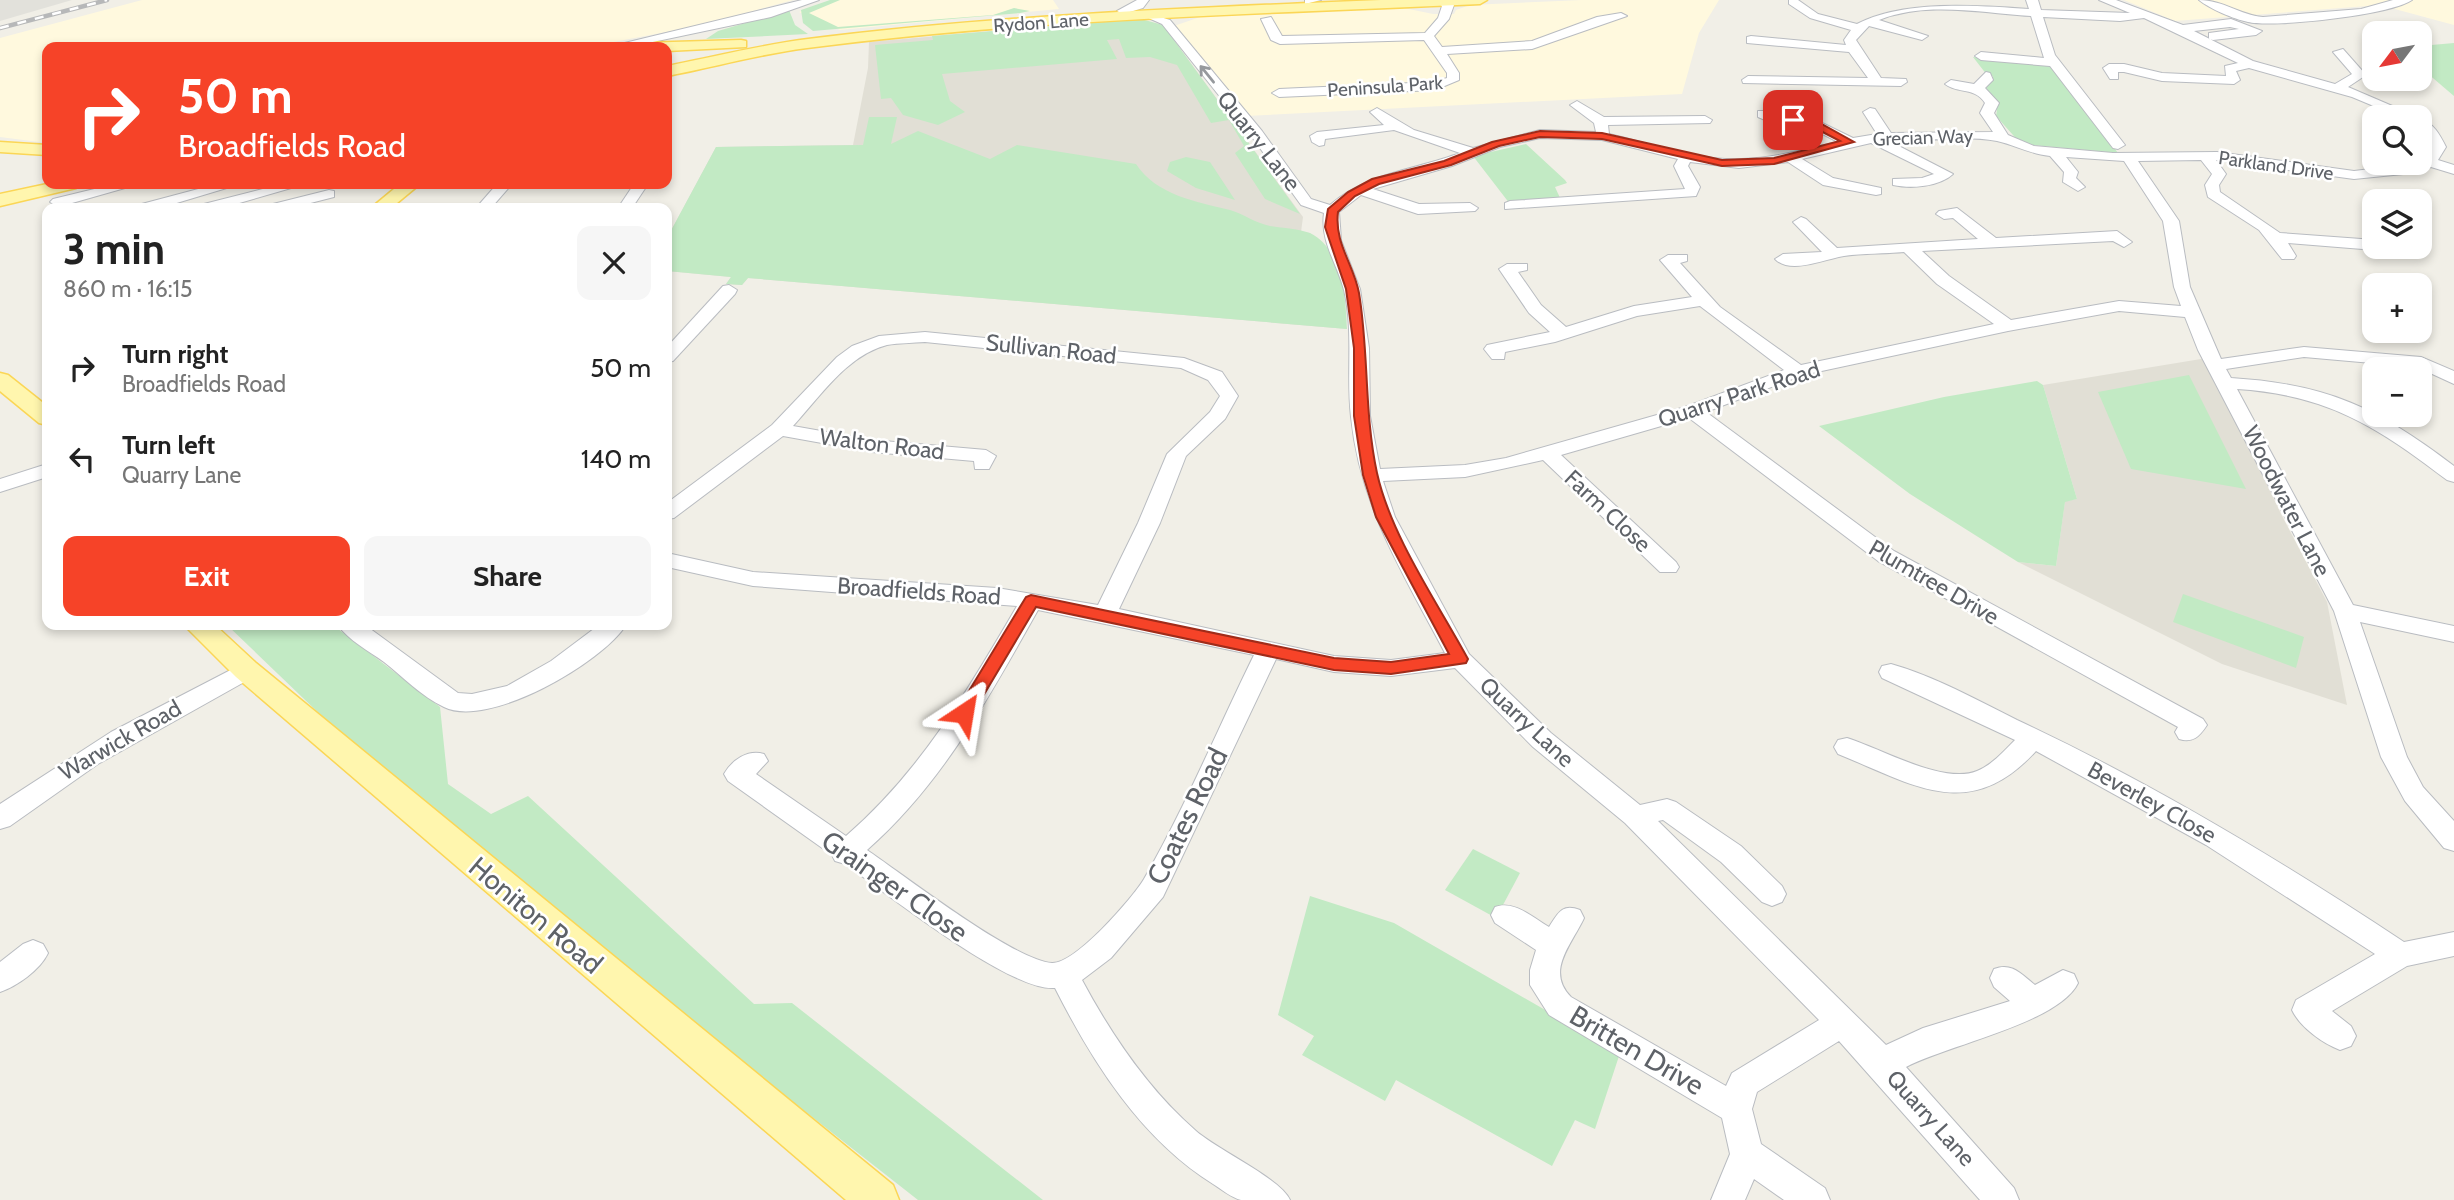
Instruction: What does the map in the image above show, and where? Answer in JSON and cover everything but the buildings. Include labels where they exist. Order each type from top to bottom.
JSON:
[{"type":"main road","name":"Rydon Lane","points":[[672,46],[765,43],[1123,10],[1366,0]]},
{"type":"main road","name":"Rydon Lane","points":[[705,65],[770,49],[834,40],[1146,5],[1420,2],[1443,6],[1480,0]]},
{"type":"main road","points":[[672,75],[705,65],[708,60],[701,45]]},
{"type":"main road","points":[[672,70],[705,65]]},
{"type":"main road","points":[[0,147],[42,150]]},
{"type":"main road","points":[[8,198],[42,186]]},
{"type":"main road","points":[[8,198],[48,189]]},
{"type":"main road","points":[[386,203],[405,189]]},
{"type":"main road","points":[[0,380],[42,414]]},
{"type":"main road","name":"Honiton Road","points":[[203,630],[246,670],[878,1200]]},
{"type":"street","points":[[701,45],[699,38],[705,33],[813,0]]},
{"type":"street","points":[[2032,0],[2052,62],[2121,148]]},
{"type":"street","points":[[2205,0],[2249,19],[2263,20],[2361,12],[2406,0]]},
{"type":"street","points":[[2109,1],[2182,29],[2249,64],[2337,88],[2386,105]]},
{"type":"street","points":[[1878,82],[1853,49],[1850,40],[1864,25],[1900,9],[1936,3],[2037,14],[2120,18],[2145,14]]},
{"type":"street","points":[[1123,10],[1146,5],[1164,8]]},
{"type":"street","name":"Quarry Lane","points":[[1146,5],[1166,22],[1264,142],[1306,202],[1332,211],[1330,227],[1333,240],[1352,289],[1360,348],[1360,416],[1371,475],[1384,517],[1460,659],[1542,740],[1635,816],[1882,1063],[2002,1200]]},
{"type":"street","points":[[1833,5],[1798,6],[1819,18],[1922,36]]},
{"type":"street","points":[[1267,19],[1275,37],[1280,40],[1428,36],[1443,19],[1443,6]]},
{"type":"street","points":[[637,42],[781,10]]},
{"type":"street","points":[[1437,51],[1527,46],[1553,40],[1598,19],[1621,16]]},
{"type":"street","points":[[2182,29],[2231,23],[2257,29],[2213,36]]},
{"type":"street","points":[[1571,32],[1599,37]]},
{"type":"street","name":"Peninsula Park","points":[[1279,93],[1443,84],[1455,78],[1428,36]]},
{"type":"street","points":[[1751,40],[1765,36],[1801,46],[1853,49]]},
{"type":"street","points":[[2337,88],[2360,75],[2339,52]]},
{"type":"street","points":[[1981,56],[2052,62]]},
{"type":"street","points":[[2114,76],[2109,68],[2236,84],[2229,69],[2249,64]]},
{"type":"street","points":[[1977,88],[1987,80],[1986,76]]},
{"type":"street","points":[[1748,80],[1901,82]]},
{"type":"street","points":[[1951,84],[1977,88],[1989,97],[1992,103],[1987,113],[2003,138]]},
{"type":"street","points":[[1577,105],[1602,129],[1633,116],[1705,120]]},
{"type":"street","points":[[1377,111],[1396,126],[1472,152]]},
{"type":"street","points":[[1870,112],[1880,138],[1947,174],[1924,182],[1898,182]]},
{"type":"street","points":[[1763,120],[1807,121],[1849,142]]},
{"type":"street","points":[[1317,137],[1396,126]]},
{"type":"street","name":"Grecian Way","points":[[1332,211],[1359,189],[1393,176],[1447,163],[1472,152],[1540,134],[1602,129],[1686,157],[1738,164],[1790,157],[1849,142],[1880,138],[1981,135],[2003,138],[2024,149],[2054,152],[2121,148]]},
{"type":"street","points":[[2432,134],[2439,147],[2432,159]]},
{"type":"street","name":"Parkland Drive","points":[[2121,148],[2362,174]]},
{"type":"street","name":"Woodwater Lane","points":[[2121,148],[2171,221],[2182,287],[2191,312],[2344,611],[2394,757],[2414,794],[2454,840]]},
{"type":"street","points":[[2054,152],[2071,172],[2068,179],[2078,187]]},
{"type":"street","points":[[2204,155],[2219,174],[2212,185],[2213,194],[2276,237],[2288,256]]},
{"type":"street","points":[[1510,206],[1691,193],[1693,187],[1681,166],[1686,157]]},
{"type":"street","points":[[1790,157],[1821,186],[1876,191]]},
{"type":"street","points":[[2432,163],[2454,170]]},
{"type":"street","points":[[1931,165],[1957,164]]},
{"type":"street","points":[[1571,186],[1580,200]]},
{"type":"street","points":[[58,202],[112,189]]},
{"type":"street","points":[[162,203],[214,189]]},
{"type":"street","points":[[224,203],[279,189]]},
{"type":"street","points":[[286,203],[319,189]]},
{"type":"street","points":[[488,203],[500,189]]},
{"type":"street","points":[[1359,189],[1409,208],[1449,203],[1470,208]]},
{"type":"street","points":[[1957,213],[1994,244]]},
{"type":"street","points":[[1801,222],[1832,252]]},
{"type":"street","points":[[1783,259],[1807,262],[1832,252],[2118,237]]},
{"type":"street","points":[[2276,237],[2362,244]]},
{"type":"street","points":[[1909,248],[1943,280],[2008,326]]},
{"type":"street","points":[[1667,260],[1703,300],[1798,371]]},
{"type":"street","points":[[1506,269],[1535,309],[1563,334]]},
{"type":"street","points":[[672,352],[729,290]]},
{"type":"street","points":[[1492,348],[1563,334],[1634,310],[1703,300]]},
{"type":"street","name":"Quarry Park Road","points":[[1371,475],[1465,471],[1548,454],[1692,411],[1798,371],[2008,326],[2119,306],[2191,312]]},
{"type":"street","name":"Sullivan Road","points":[[672,509],[779,429],[843,361],[858,350],[902,338],[1000,344],[1165,360],[1200,368],[1215,376],[1227,390],[1227,401],[1218,415],[1177,454],[1144,534],[1105,614]]},
{"type":"street","points":[[2221,374],[2304,352],[2421,362],[2454,378]]},
{"type":"street","points":[[2221,374],[2331,401],[2382,426],[2454,476]]},
{"type":"street","name":"Plumtree Drive","points":[[1692,411],[1750,451],[1836,524],[1886,556],[2196,722]]},
{"type":"street","name":"Walton Road","points":[[779,429],[862,444],[987,455]]},
{"type":"street","name":"Farm Close","points":[[1548,454],[1668,567]]},
{"type":"street","points":[[0,486],[42,472]]},
{"type":"street","name":"Broadfields Road","points":[[672,568],[753,579],[957,592],[1031,601],[1105,614],[1268,651],[1362,667],[1413,667],[1460,659]]},
{"type":"street","points":[[845,853],[896,807],[919,779],[979,691],[1031,601]]},
{"type":"street","points":[[2344,611],[2454,634]]},
{"type":"street","points":[[357,630],[452,701],[465,705],[480,705],[516,691],[559,666],[607,630]]},
{"type":"street","name":"Coates Road","points":[[1063,975],[1074,970],[1101,948],[1153,890],[1268,651]]},
{"type":"street","name":"Warwick Road","points":[[0,819],[33,793],[107,744],[246,670]]},
{"type":"street","name":"Beverley Close","points":[[1891,672],[2034,737],[2154,801],[2301,887],[2400,955]]},
{"type":"street","points":[[1846,747],[1929,778],[1959,784],[1984,780],[2012,761],[2034,737]]},
{"type":"street","name":"Grainger Close","points":[[737,774],[845,853],[992,952],[1048,976],[1063,975]]},
{"type":"street","points":[[1635,816],[1667,808],[1731,854],[1772,894]]},
{"type":"street","points":[[1505,915],[1553,945]]},
{"type":"street","name":"Britten Drive","points":[[1570,918],[1553,945],[1543,969],[1543,984],[1560,1006],[1736,1109]]},
{"type":"street","points":[[2340,1035],[2307,1010],[2400,955],[2454,944]]},
{"type":"street","points":[[0,979],[33,953]]},
{"type":"street","points":[[1063,975],[1084,1017],[1131,1087],[1208,1161],[1273,1200]]},
{"type":"street","points":[[2005,978],[2033,1002]]},
{"type":"street","points":[[1882,1063],[1923,1042],[2001,1018],[2063,983]]},
{"type":"street","points":[[1728,1200],[1747,1154],[1736,1109],[1743,1083],[1842,1023]]},
{"type":"street","points":[[1747,1154],[1813,1200]]},
{"type":"shaded area","points":[[0,0],[72,0],[0,21]]},
{"type":"shaded area","points":[[142,0],[793,0],[698,26],[613,42],[42,42],[42,142],[0,137],[0,38]]},
{"type":"shaded area","points":[[835,0],[1053,0],[1059,9],[840,30],[799,12]]},
{"type":"shaded area","points":[[1582,0],[1719,0],[1699,33],[1682,94],[1246,116],[1174,26],[1203,16],[1404,8],[1433,14],[1454,14],[1456,10],[1470,5]]},
{"type":"shaded area","points":[[2124,0],[2454,0],[2454,25],[2380,5],[2175,21]]},
{"type":"shaded area","points":[[1131,19],[1163,25],[1303,217],[1301,232],[1310,233],[1347,329],[748,278],[742,285],[726,284],[731,277],[672,271],[672,229],[716,147],[853,145],[868,68],[869,42]]},
{"type":"shaded area","points":[[2207,358],[2281,514],[2327,602],[2347,705],[2222,664],[2018,562],[2056,566],[2065,501],[2077,499],[2043,385]]},
{"type":"green space","points":[[830,0],[840,0],[809,13],[838,27],[993,15],[1014,8],[1030,11],[1020,13],[813,31],[803,23],[801,10]]},
{"type":"green space","points":[[789,10],[795,25],[808,34],[706,39],[718,31]]},
{"type":"green space","points":[[1141,19],[1163,25],[1300,214],[1265,199],[1235,153],[1244,146],[1229,120],[1211,123],[1177,65],[1150,57],[1126,58],[1119,39],[1107,40],[1117,59],[942,74],[950,101],[965,112],[938,125],[903,115],[891,98],[881,99],[875,45],[933,40],[932,36]]},
{"type":"green space","points":[[2454,43],[2454,96],[2432,77],[2432,45]]},
{"type":"green space","points":[[1973,57],[2051,65],[2118,153],[2021,144],[1996,116],[1996,104],[1986,88],[1993,76],[1987,75]]},
{"type":"green space","points":[[869,117],[897,117],[891,144],[918,131],[990,159],[1017,145],[1136,164],[1154,183],[1178,196],[1235,212],[1265,225],[1310,233],[1321,240],[1336,262],[1340,275],[1347,329],[748,278],[742,285],[726,284],[731,277],[672,271],[672,229],[716,147],[863,145]]},
{"type":"green space","points":[[1526,144],[1567,183],[1555,187],[1561,200],[1510,204],[1473,156]]},
{"type":"green space","points":[[1186,157],[1210,162],[1235,200],[1196,188],[1167,171],[1170,162]]},
{"type":"green space","points":[[2189,375],[2246,489],[2131,469],[2098,392]]},
{"type":"green space","points":[[2037,381],[2043,385],[2077,499],[2065,502],[2056,566],[2018,562],[1910,494],[1819,426],[1944,397]]},
{"type":"green space","points":[[2183,594],[2304,637],[2296,668],[2173,622]]},
{"type":"green space","points":[[232,630],[340,630],[440,707],[448,784],[491,814],[528,796],[754,1004],[792,1003],[1043,1200],[918,1200],[468,847],[376,768]]},
{"type":"green space","points":[[1473,849],[1520,873],[1496,918],[1445,890]]},
{"type":"green space","points":[[1310,896],[1394,923],[1620,1053],[1595,1129],[1575,1120],[1552,1166],[1396,1080],[1385,1101],[1302,1055],[1314,1036],[1278,1015]]},
{"type":"railway","points":[[0,28],[107,0]]},
{"type":"route","points":[[964,713],[1031,601],[1105,614],[1334,664],[1391,668],[1423,666],[1460,659],[1420,589],[1384,517],[1371,475],[1360,416],[1360,348],[1352,289],[1333,240],[1330,227],[1332,211],[1352,194],[1376,182],[1447,163],[1496,144],[1540,134],[1602,136],[1686,157],[1738,164],[1774,161],[1849,142],[1807,121],[1793,120]]}]
